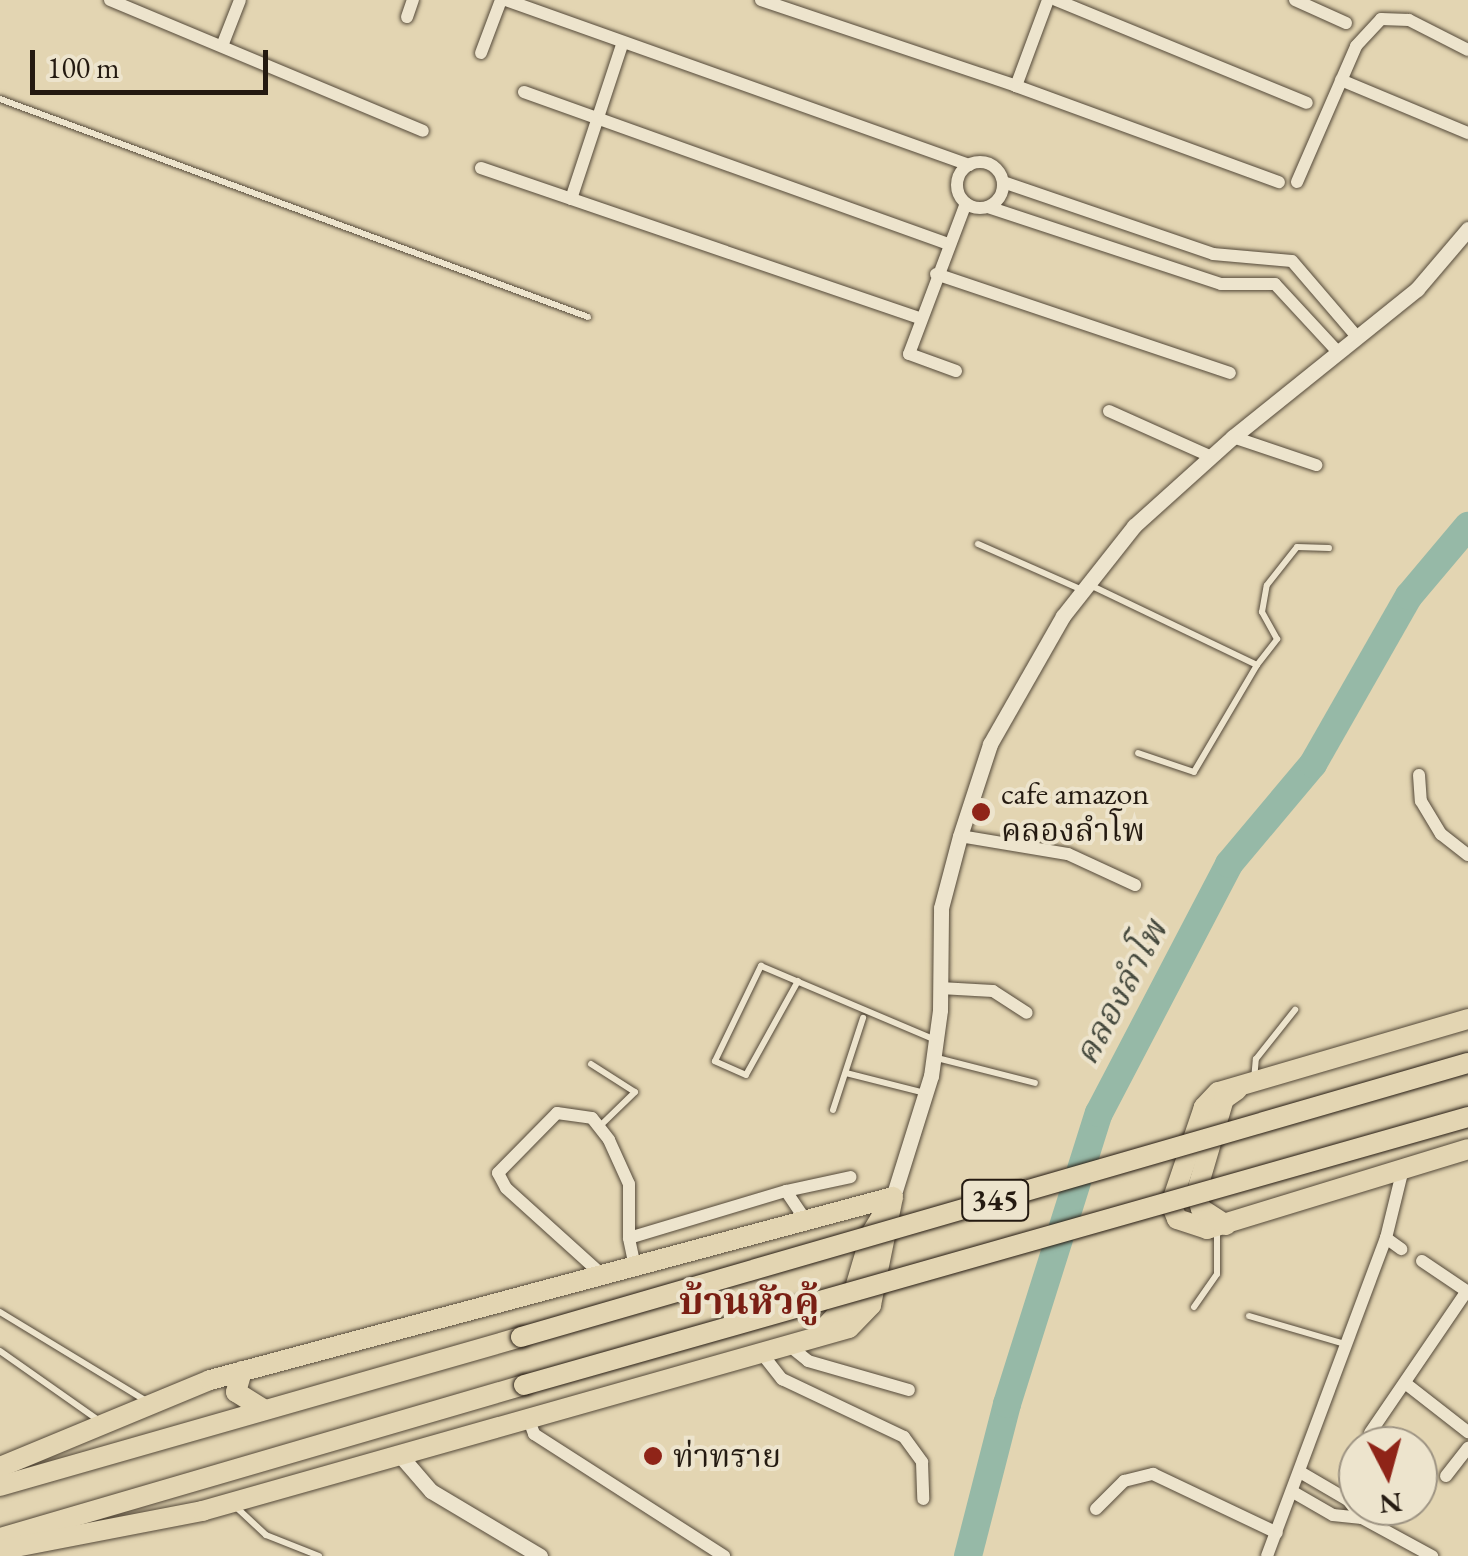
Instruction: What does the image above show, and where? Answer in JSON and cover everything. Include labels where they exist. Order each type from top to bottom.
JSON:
[{"type":"main road","points":[[1468,1019],[1250,1082],[1224,1100],[1196,1194],[1202,1209],[1221,1226],[1468,1148]]},
{"type":"main road","name":"345","points":[[0,1486],[1468,1064]]},
{"type":"main road","name":"345","points":[[0,1538],[1468,1118]]},
{"type":"main road","points":[[0,1467],[102,1423],[242,1371],[634,1262],[893,1197]]},
{"type":"main road","points":[[0,1550],[239,1500],[801,1344],[852,1298],[870,1234],[893,1197]]},
{"type":"main road","points":[[242,1371],[236,1392],[262,1409]]},
{"type":"main road","points":[[236,1469],[232,1488],[239,1500]]},
{"type":"street","points":[[110,0],[423,131]]},
{"type":"street","points":[[222,46],[240,0]]},
{"type":"street","points":[[407,17],[413,0]]},
{"type":"street","points":[[481,52],[504,0],[969,164],[991,164],[1003,182],[1214,254],[1292,261],[1358,338]]},
{"type":"street","points":[[762,0],[1016,86],[1279,182]]},
{"type":"street","points":[[1016,86],[1048,0]]},
{"type":"street","points":[[1056,0],[1308,103]]},
{"type":"street","points":[[1295,0],[1346,22]]},
{"type":"street","points":[[1296,182],[1356,46],[1380,19],[1409,20],[1468,50]]},
{"type":"street","points":[[571,199],[623,42]]},
{"type":"street","points":[[1342,80],[1468,133]]},
{"type":"street","points":[[524,92],[948,244]]},
{"type":"street","points":[[956,371],[909,354],[918,318],[966,203],[957,182],[969,164]]},
{"type":"street","points":[[481,168],[918,318]]},
{"type":"street","points":[[988,207],[1000,197],[1003,182]]},
{"type":"street","points":[[966,203],[1221,284],[1275,284],[1339,353]]},
{"type":"street","points":[[893,1197],[926,1093],[935,1049],[941,908],[960,836],[990,744],[1082,586],[1134,526],[1233,437],[1417,289],[1468,229]]},
{"type":"street","points":[[936,274],[1230,373]]},
{"type":"street","points":[[1109,411],[1212,457]]},
{"type":"street","points":[[1233,437],[1316,466]]},
{"type":"street","points":[[1418,776],[1421,801],[1441,834],[1468,855]]},
{"type":"street","points":[[960,836],[1068,854],[1135,886]]},
{"type":"street","points":[[940,988],[993,991],[1027,1013]]},
{"type":"street","points":[[598,1272],[506,1188],[498,1173],[558,1113],[574,1112],[599,1127],[629,1184],[634,1262]]},
{"type":"street","points":[[1267,1556],[1386,1238],[1403,1169]]},
{"type":"street","points":[[630,1238],[786,1191],[851,1177]]},
{"type":"street","points":[[786,1191],[804,1218]]},
{"type":"street","points":[[1386,1238],[1402,1248]]},
{"type":"street","points":[[1375,1426],[1468,1292],[1422,1261]]},
{"type":"street","points":[[801,1344],[808,1361],[909,1390]]},
{"type":"street","points":[[763,1355],[782,1379],[904,1437],[922,1462],[923,1499]]},
{"type":"street","points":[[1405,1383],[1468,1432]]},
{"type":"street","points":[[528,1420],[534,1434],[724,1556]]},
{"type":"street","points":[[1446,1476],[1468,1448]]},
{"type":"street","points":[[399,1454],[431,1490],[540,1556]]},
{"type":"street","points":[[1300,1472],[1338,1494]]},
{"type":"street","points":[[1096,1509],[1124,1481],[1152,1474],[1277,1533]]},
{"type":"street","points":[[1294,1492],[1338,1515]]},
{"type":"street","points":[[1377,1526],[1432,1556]]},
{"type":"lane","points":[[0,99],[588,317]]},
{"type":"lane","points":[[978,544],[1258,665]]},
{"type":"lane","points":[[1138,752],[1194,772],[1277,639],[1262,612],[1267,585],[1297,546],[1329,548]]},
{"type":"lane","points":[[798,982],[746,1075],[715,1061],[762,966],[798,982],[935,1049],[1035,1082]]},
{"type":"lane","points":[[1250,1082],[1256,1060],[1295,1010]]},
{"type":"lane","points":[[833,1110],[863,1018]]},
{"type":"lane","points":[[591,1064],[636,1092],[599,1127]]},
{"type":"lane","points":[[846,1073],[926,1093]]},
{"type":"lane","points":[[1194,1307],[1217,1274],[1221,1226]]},
{"type":"lane","points":[[0,1312],[150,1404]]},
{"type":"lane","points":[[1248,1316],[1344,1344]]},
{"type":"lane","points":[[0,1351],[102,1423]]},
{"type":"lane","points":[[239,1500],[266,1535],[319,1556]]},
{"type":"waterway","name":"คลองลำโพ","points":[[968,1556],[1007,1404],[1099,1113],[1229,864],[1313,764],[1409,596],[1468,526]]},
{"type":"place","name":"cafe amazon คลองลำโพ","points":[[981,812]]},
{"type":"place","name":"ท่าทราย","points":[[653,1456]]},
{"type":"district","name":"บ้านหัวคู้","points":[[749,1301]]}]
